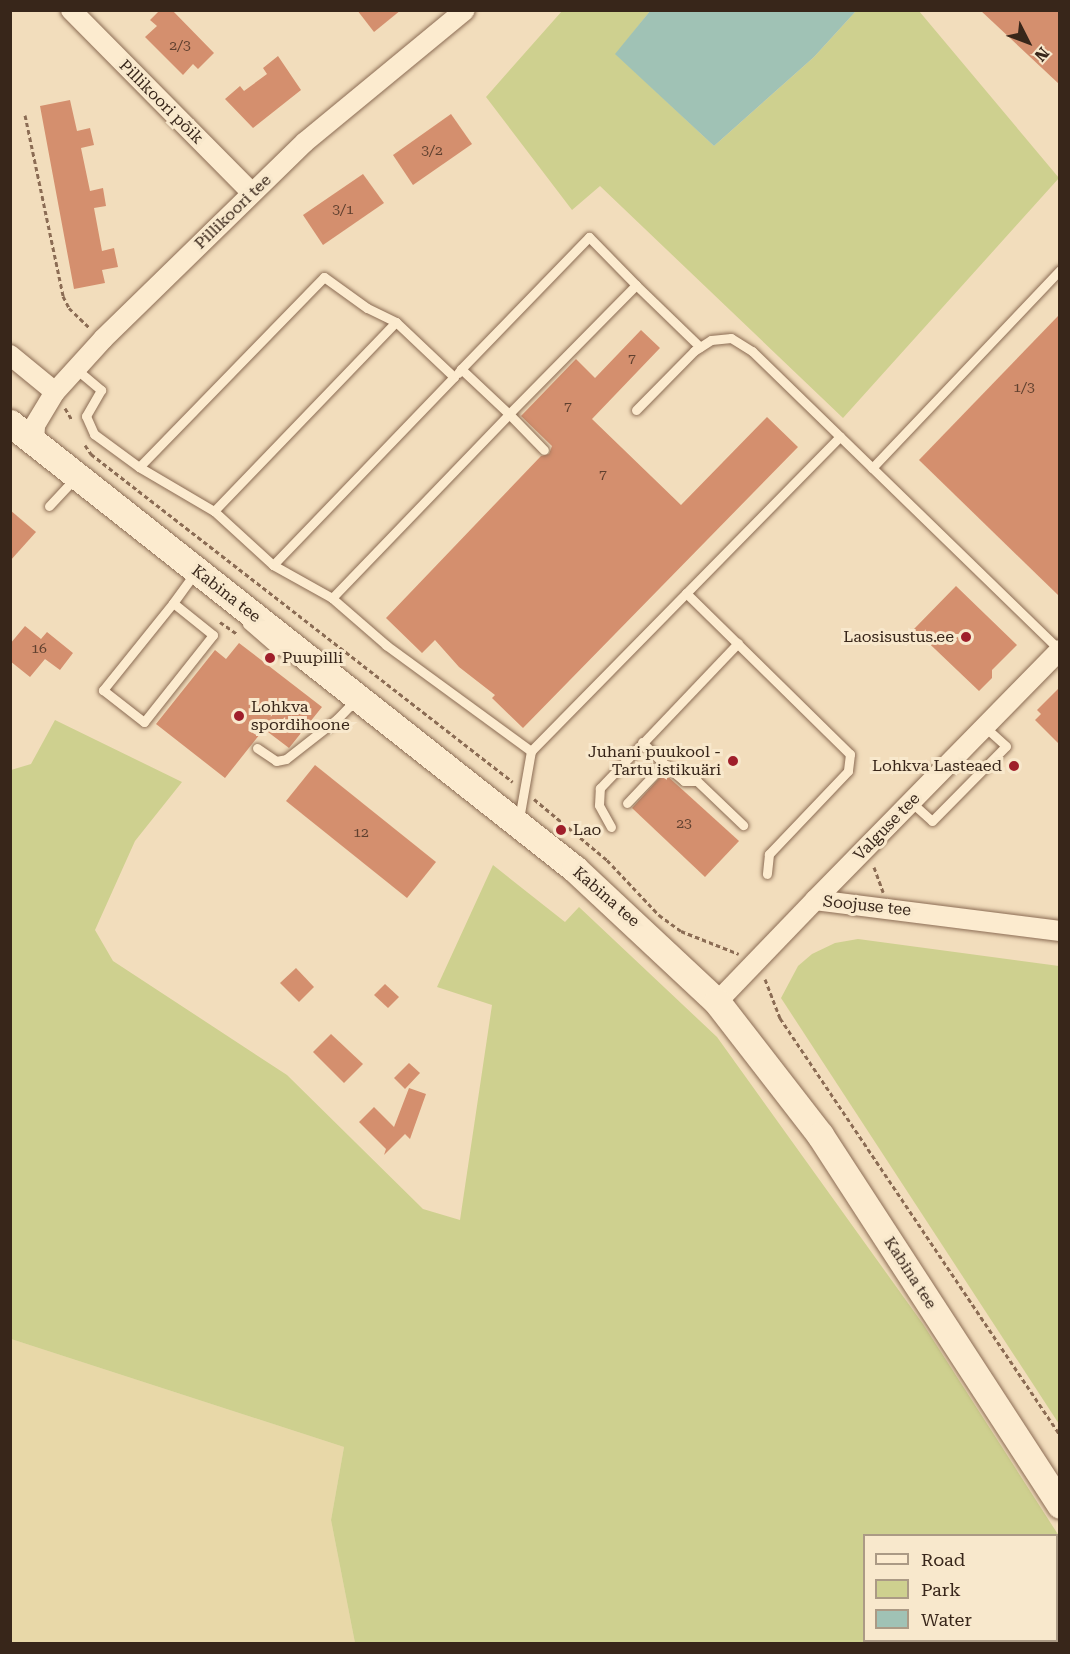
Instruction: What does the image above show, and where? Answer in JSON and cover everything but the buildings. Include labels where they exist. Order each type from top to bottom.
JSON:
[{"type":"street","name":"Pillikoori põik","points":[[71,10],[252,193]]},
{"type":"street","name":"Pillikoori tee","points":[[34,441],[35,425],[55,392],[103,339],[305,142],[465,10]]},
{"type":"street","points":[[10,355],[55,392]]},
{"type":"street","name":"Kabina tee","points":[[10,423],[518,824],[641,927],[717,1002],[820,1135],[1059,1505]]},
{"type":"street","name":"Valguse tee","points":[[815,900],[1059,650]]},
{"type":"street","name":"Soojuse tee","points":[[717,1002],[815,900],[1059,931]]},
{"type":"lane","points":[[273,565],[589,237],[700,347]]},
{"type":"lane","points":[[872,468],[1059,270]]},
{"type":"lane","points":[[139,467],[324,277],[367,308],[396,322],[454,377]]},
{"type":"lane","points":[[332,598],[636,285]]},
{"type":"lane","points":[[214,512],[396,322]]},
{"type":"lane","points":[[636,410],[700,347],[711,340],[731,338],[752,351],[1059,650]]},
{"type":"lane","points":[[76,369],[101,390],[86,416],[94,434],[139,467],[214,512],[273,565],[332,598],[386,645],[531,751]]},
{"type":"lane","points":[[461,369],[544,450]]},
{"type":"lane","points":[[518,824],[531,751],[840,437]]},
{"type":"lane","points":[[50,506],[77,475]]},
{"type":"lane","points":[[172,603],[213,635],[144,722],[103,690],[197,571]]},
{"type":"lane","points":[[218,588],[255,634],[286,658]]},
{"type":"lane","points":[[686,593],[850,754],[848,771],[769,854],[767,874]]},
{"type":"lane","points":[[611,827],[597,794],[642,742],[738,643]]},
{"type":"lane","points":[[257,748],[276,761],[286,759],[337,719],[357,697],[295,664]]},
{"type":"lane","points":[[911,802],[932,821],[1006,746],[985,727]]},
{"type":"lane","points":[[642,742],[684,781],[697,781],[742,825]]},
{"type":"lane","points":[[627,803],[664,764]]},
{"type":"path","points":[[25,115],[63,296],[76,317],[103,339]]},
{"type":"shaded area","points":[[11,1339],[344,1447],[331,1520],[355,1643],[11,1644]]},
{"type":"green space","points":[[562,11],[650,11],[616,54],[714,146],[814,57],[856,11],[919,11],[1059,178],[843,418],[600,186],[572,210],[486,97]]},
{"type":"green space","points":[[55,720],[182,782],[135,841],[95,930],[113,961],[287,1075],[423,1209],[460,1220],[492,1005],[437,987],[493,865],[565,922],[579,907],[717,1037],[923,1324],[1058,1534],[863,1534],[863,1642],[1058,1642],[1058,1534],[1059,1643],[355,1643],[331,1520],[344,1447],[11,1339],[11,770],[31,764]]},
{"type":"green space","points":[[858,939],[1059,966],[1059,1424],[781,998],[798,966],[812,954],[835,943]]},
{"type":"water","points":[[650,11],[856,11],[814,57],[714,146],[615,54]]},
{"type":"place","name":"Laosisustus.ee","points":[[966,637]]},
{"type":"place","name":"Puupilli","points":[[270,658]]},
{"type":"place","name":"Lohkva spordihoone","points":[[239,716]]},
{"type":"place","name":"Juhani puukool - Tartu istikuäri","points":[[733,761]]},
{"type":"place","name":"Lohkva Lasteaed","points":[[1014,766]]},
{"type":"place","name":"Lao","points":[[561,830]]}]
